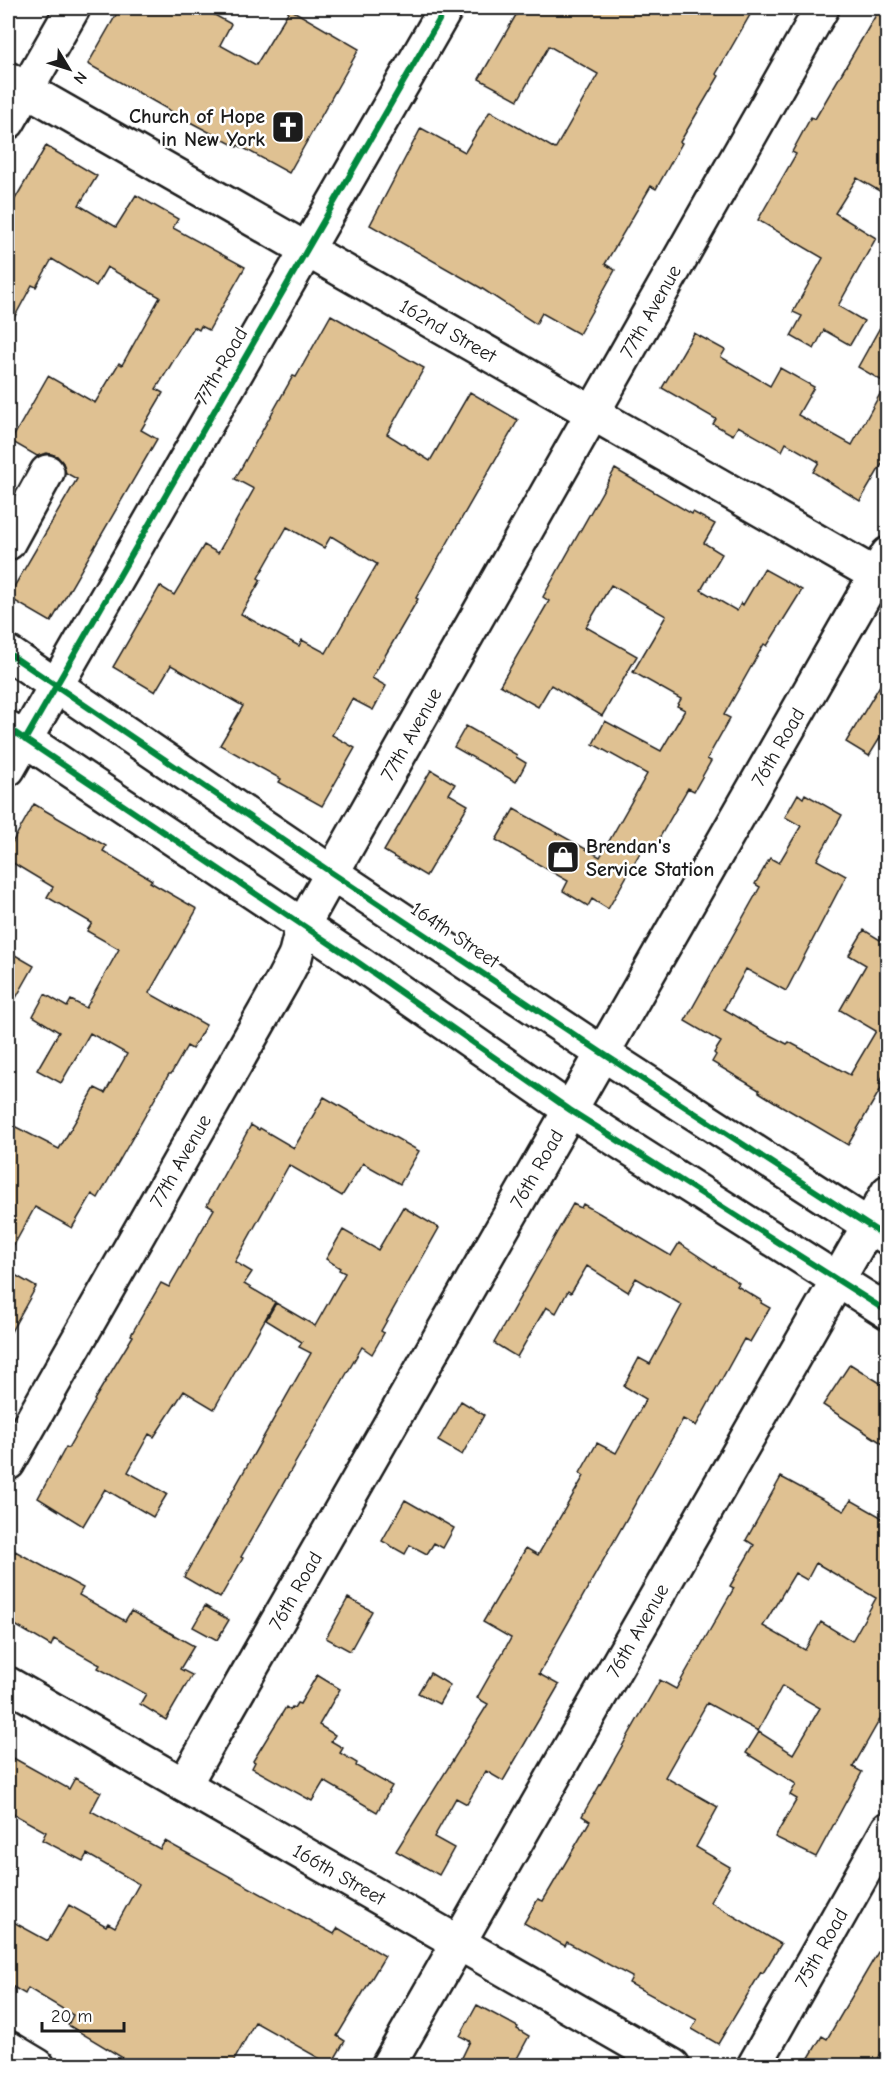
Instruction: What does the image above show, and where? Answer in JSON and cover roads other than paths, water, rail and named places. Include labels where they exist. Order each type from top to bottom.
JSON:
[{"type":"street","points":[[8,122],[16,84],[73,8]]},
{"type":"street","name":"77th Road","points":[[8,769],[16,734],[56,685],[446,8]]},
{"type":"street","name":"77th Avenue","points":[[8,1463],[283,980],[295,957],[303,926],[332,873],[822,8]]},
{"type":"street","name":"162nd Street","points":[[16,84],[591,413],[884,570]]},
{"type":"street","points":[[8,543],[46,472]]},
{"type":"street","name":"76th Road","points":[[184,1785],[602,1053],[884,570]]},
{"type":"street","name":"164th Street","points":[[8,653],[602,1053],[878,1231]]},
{"type":"street","points":[[16,734],[303,926],[570,1110],[888,1312]]},
{"type":"street","name":"76th Avenue","points":[[388,2066],[838,1280],[878,1231],[888,1192]]},
{"type":"street","name":"166th Street","points":[[8,1684],[673,2066]]},
{"type":"street","name":"75th Road","points":[[754,2066],[888,1829]]},
{"type":"street","points":[[8,2048],[38,2066]]},
{"type":"place","name":"Church of Hope in New York","points":[[288,127]]},
{"type":"place","name":"Brendan's Service Station","points":[[563,857]]}]
